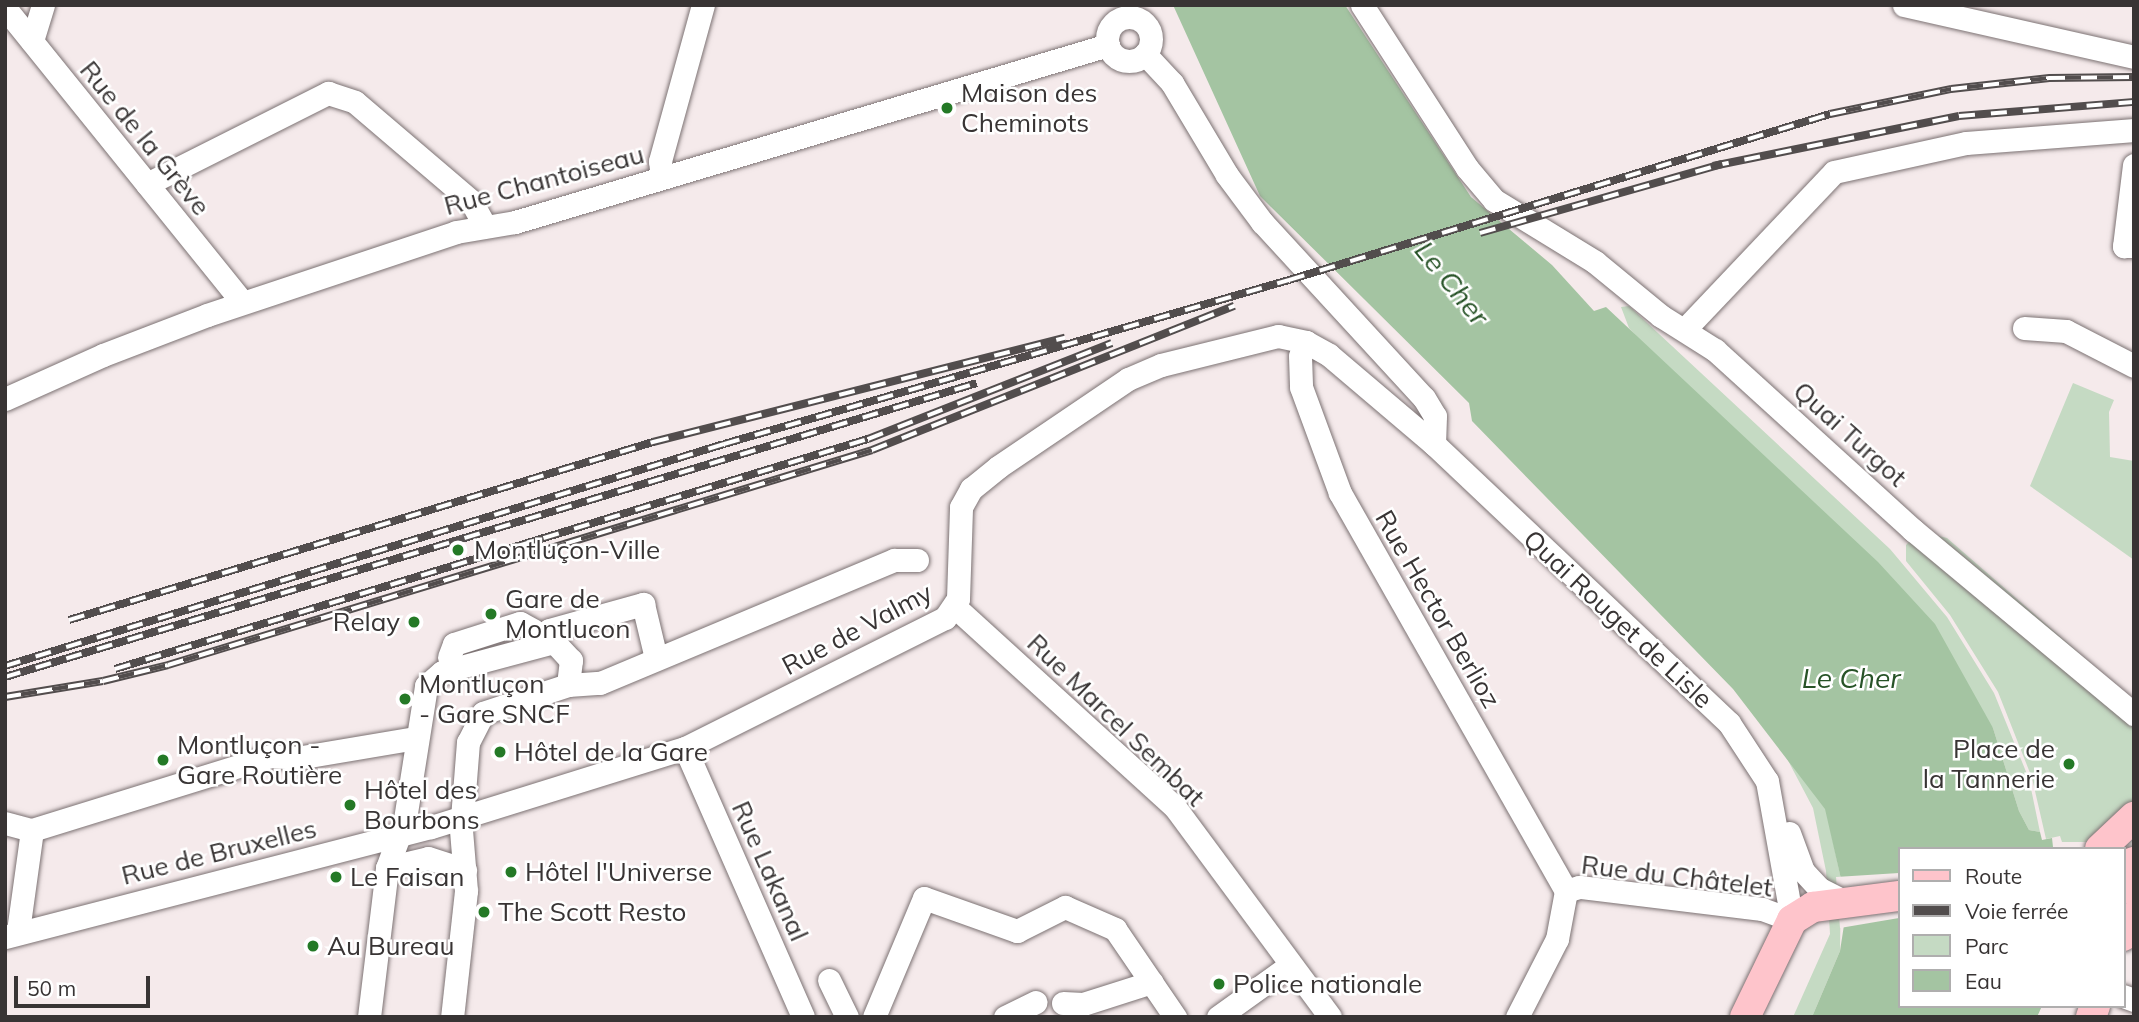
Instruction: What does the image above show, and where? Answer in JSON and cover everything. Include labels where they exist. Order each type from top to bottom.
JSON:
[{"type":"main road","points":[[2102,847],[2134,817]]},
{"type":"main road","points":[[1745,1017],[1792,920],[1830,899],[1898,896]]},
{"type":"main road","points":[[2125,932],[2134,916]]},
{"type":"street","points":[[32,41],[43,5]]},
{"type":"street","points":[[662,177],[660,161],[703,5]]},
{"type":"street","name":"Quai Turgot","points":[[1362,5],[1467,168],[1514,215],[1595,262],[1661,316],[1715,350],[1913,530],[2134,714]]},
{"type":"street","points":[[1904,5],[2134,57]]},
{"type":"street","name":"Rue de la Grève","points":[[5,8],[242,302]]},
{"type":"street","points":[[1128,11],[1143,22],[1151,34],[1145,54],[1133,61],[1121,60],[1108,45],[1112,25],[1128,11]]},
{"type":"street","name":"Rue Chantoiseau","points":[[5,399],[103,355],[242,302],[485,226],[515,222],[1108,45]]},
{"type":"street","points":[[1145,54],[1172,83],[1227,175],[1262,222],[1423,398],[1434,416],[1434,444]]},
{"type":"street","points":[[147,184],[328,93],[355,102],[471,201],[485,226]]},
{"type":"street","points":[[1685,329],[1835,172],[1966,143],[2134,130]]},
{"type":"street","points":[[2134,166],[2124,246],[2134,246]]},
{"type":"street","points":[[2024,328],[2066,331],[2134,366]]},
{"type":"street","name":"Quai Rouget de Lisle","points":[[1253,340],[1278,336],[1306,342],[1350,372],[1434,444],[1729,723],[1767,781],[1775,809],[1792,920]]},
{"type":"street","name":"Rue de Valmy","points":[[486,807],[685,748],[931,627],[955,607],[960,515],[965,498],[978,482],[1128,379],[1253,340]]},
{"type":"street","name":"Rue Hector Berlioz","points":[[1306,342],[1300,356],[1301,387],[1339,493],[1566,891]]},
{"type":"street","points":[[452,1017],[465,870],[462,817],[468,742],[483,713],[568,685],[600,683],[894,560],[917,559]]},
{"type":"street","points":[[369,1017],[387,868],[400,834],[426,687],[446,665],[544,637],[614,622],[621,610],[643,604],[656,658]]},
{"type":"street","name":"Rue Marcel Sembat","points":[[955,607],[1174,806],[1289,966],[1330,1017]]},
{"type":"street","points":[[544,637],[571,660],[568,685]]},
{"type":"street","points":[[5,823],[32,830],[271,756],[297,758],[415,738]]},
{"type":"street","name":"Rue Lakanal","points":[[685,748],[803,1017]]},
{"type":"street","name":"Rue de Bruxelles","points":[[11,934],[400,834],[462,817],[486,807]]},
{"type":"street","points":[[1775,809],[1791,835],[1803,871],[1830,899]]},
{"type":"street","points":[[11,934],[32,830]]},
{"type":"street","points":[[387,868],[419,858],[465,870]]},
{"type":"street","name":"Rue du Châtelet","points":[[1517,1017],[1556,939],[1566,891],[1579,887],[1762,909],[1792,920]]},
{"type":"street","points":[[874,1017],[924,898],[1017,931],[1065,907],[1115,929],[1175,1017]]},
{"type":"street","points":[[1219,1017],[1289,966]]},
{"type":"street","points":[[829,980],[847,1017]]},
{"type":"street","points":[[1063,1003],[1083,1004],[1152,982]]},
{"type":"street","points":[[1005,1017],[1036,1002]]},
{"type":"green space","points":[[1629,306],[1890,549],[1947,617],[1994,693],[2029,779],[2040,832],[2029,830],[2019,811],[1993,728],[1629,328],[1621,307]]},
{"type":"green space","points":[[2073,383],[2114,400],[2109,412],[2110,457],[2134,461],[2134,560],[2030,486]]},
{"type":"green space","points":[[1919,531],[1947,538],[2134,701],[2134,809],[2100,842],[2062,842],[2060,836],[2046,839],[2032,778],[1998,692],[1950,615],[1906,561],[1906,545]]},
{"type":"green space","points":[[1783,751],[1826,809],[1841,879],[1840,951],[1812,1017],[1793,1017],[1830,934],[1826,871],[1813,808]]},
{"type":"water","name":"Le Cher","points":[[1173,5],[1345,5],[1471,197],[1552,265],[1594,311],[1606,307],[1878,562],[1935,624],[1993,728],[2019,811],[2029,830],[2040,832],[2042,840],[2052,838],[2053,847],[1898,847],[1898,1008],[2041,1008],[2037,1017],[1812,1017],[1840,951],[1844,925],[1841,879],[1825,809],[1733,689],[1472,421],[1469,403],[1260,196]]},
{"type":"pier","points":[[1898,873],[1898,918],[1840,928],[1836,877]]},
{"type":"railway","points":[[5,666],[724,444],[1289,280],[1830,114],[1951,89],[2049,78],[2134,77]]},
{"type":"railway","points":[[1713,166],[1959,116],[2134,102]]},
{"type":"railway","points":[[1480,233],[1722,164]]},
{"type":"railway","points":[[5,697],[103,681],[168,665],[872,450],[1234,306]]},
{"type":"railway","points":[[69,620],[653,442],[1065,338]]},
{"type":"railway","points":[[115,669],[868,439],[1112,343]]},
{"type":"railway","points":[[5,677],[977,383]]},
{"type":"place","name":"Maison des Cheminots","points":[[947,108]]},
{"type":"place","name":"Montluçon-Ville","points":[[458,550]]},
{"type":"place","name":"Gare de Montlucon","points":[[491,614]]},
{"type":"place","name":"Relay","points":[[414,622]]},
{"type":"place","name":"Montluçon - Gare SNCF","points":[[405,699]]},
{"type":"place","name":"Hôtel de la Gare","points":[[500,752]]},
{"type":"place","name":"Montluçon - Gare Routière","points":[[163,760]]},
{"type":"place","name":"Place de la Tannerie","points":[[2069,764]]},
{"type":"place","name":"Hôtel des Bourbons","points":[[350,805]]},
{"type":"place","name":"Hôtel l'Universe","points":[[511,872]]},
{"type":"place","name":"Le Faisan","points":[[336,877]]},
{"type":"place","name":"The Scott Resto","points":[[484,912]]},
{"type":"place","name":"Au Bureau","points":[[313,946]]},
{"type":"place","name":"Police nationale","points":[[1219,984]]}]
